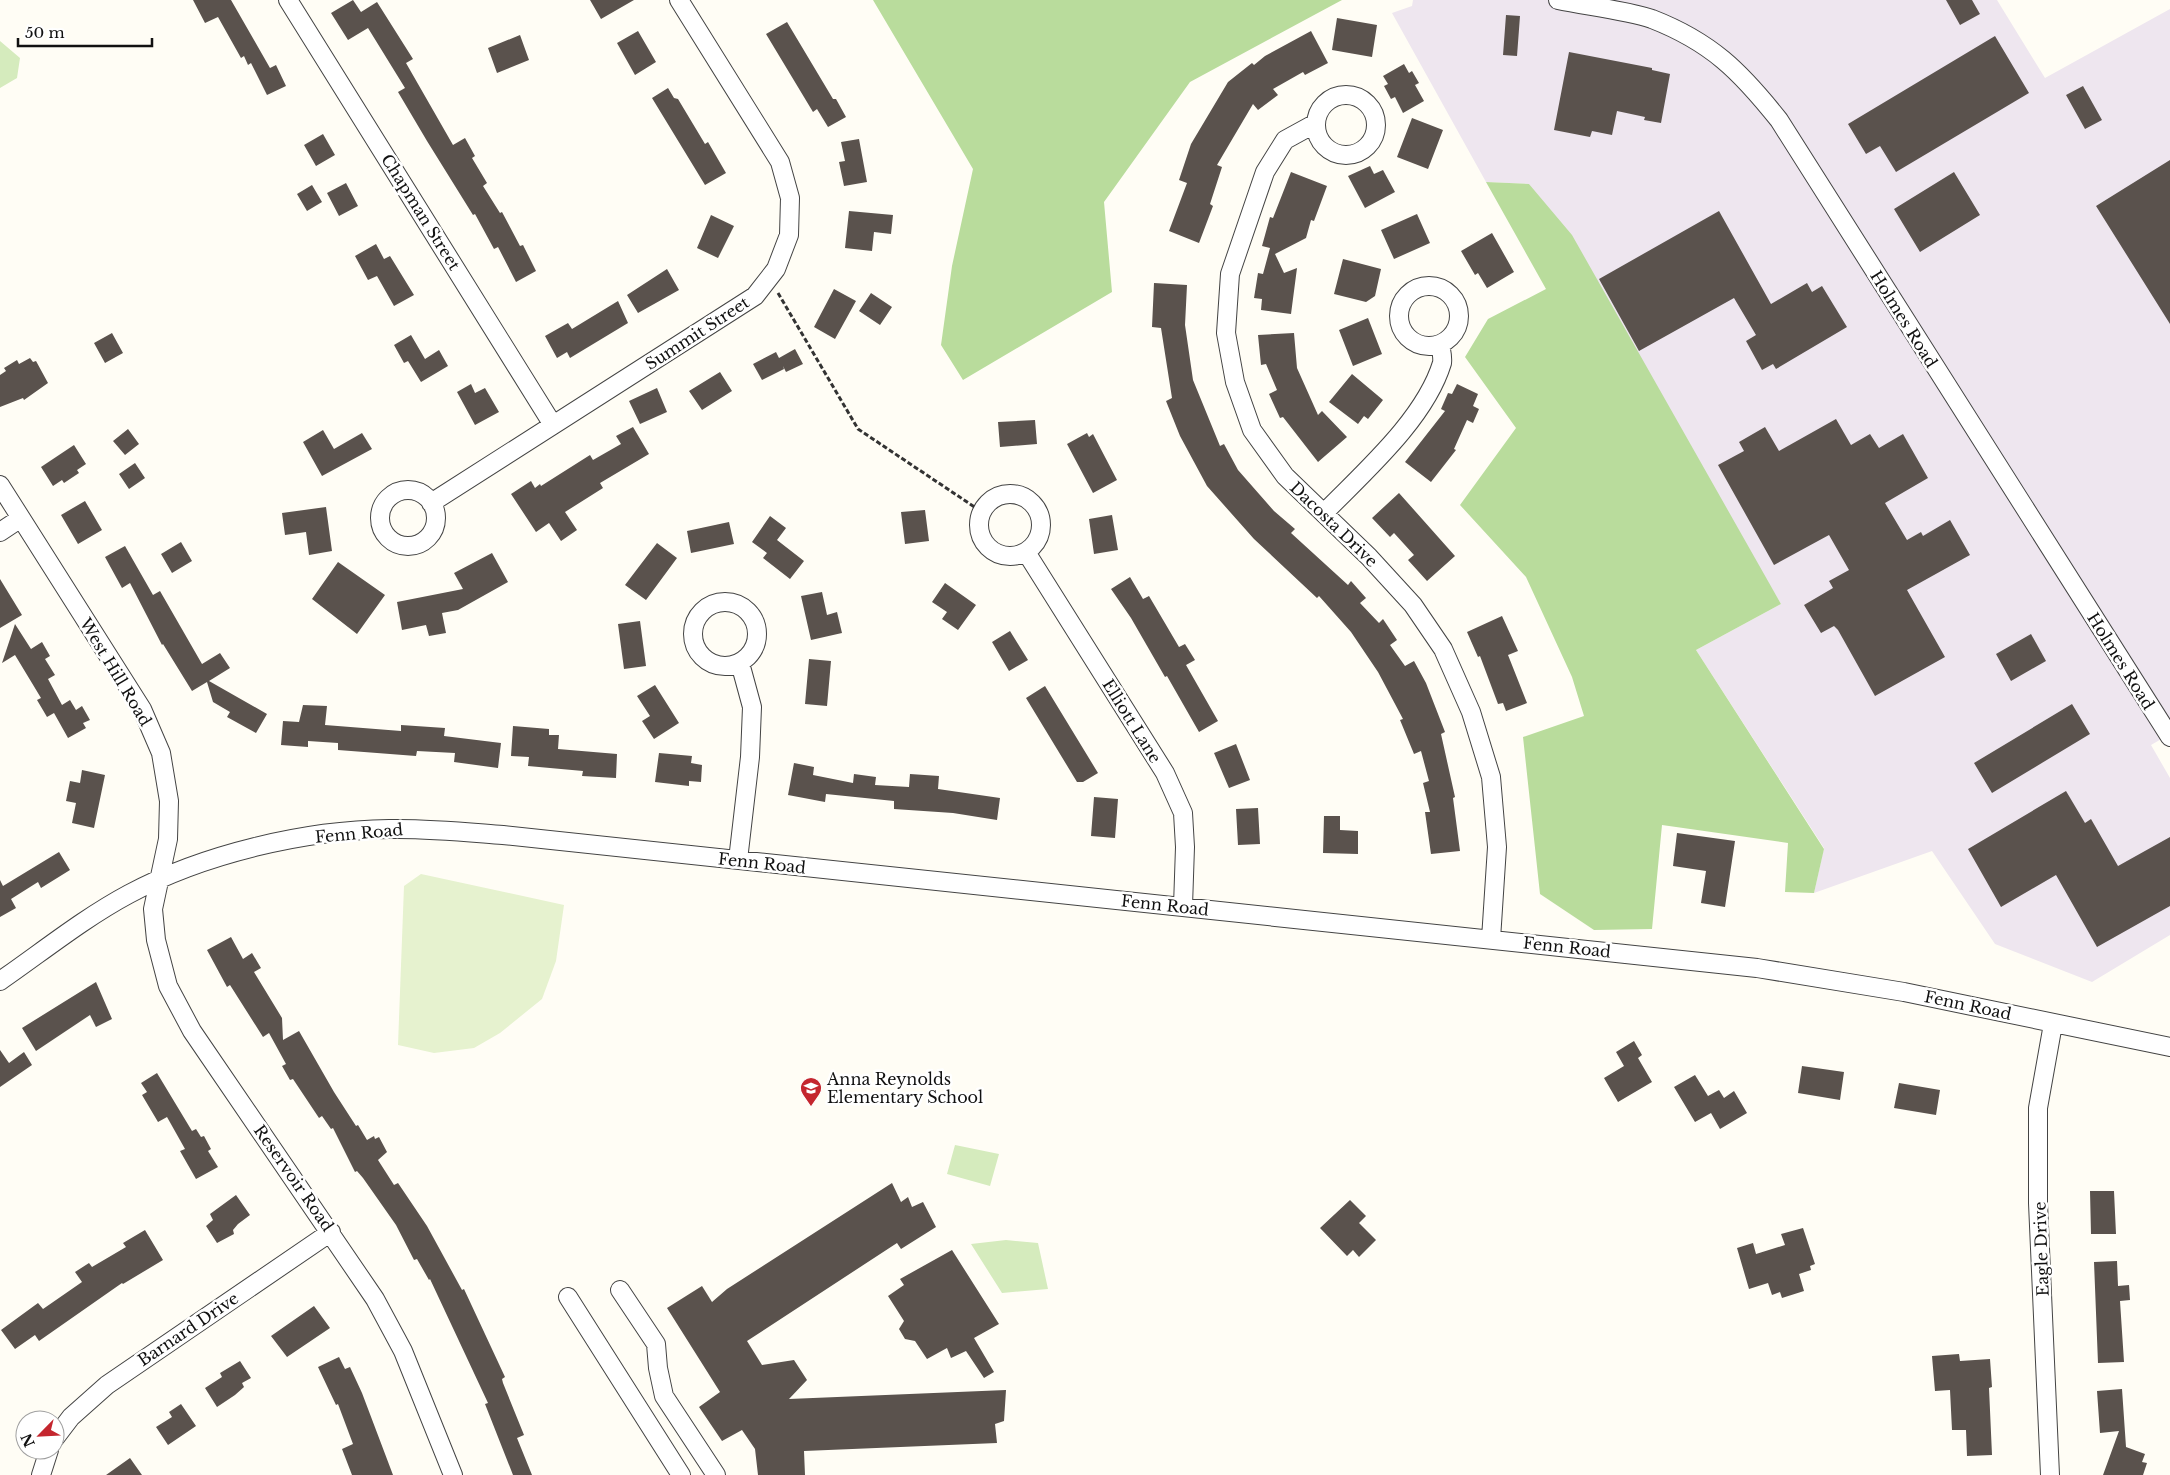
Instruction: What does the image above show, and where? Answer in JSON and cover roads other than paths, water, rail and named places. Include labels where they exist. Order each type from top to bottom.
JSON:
[{"type":"street","name":"Chapman Street","points":[[288,0],[553,425]]},
{"type":"street","name":"Summit Street","points":[[431,503],[755,296],[776,269],[789,235],[790,198],[780,162],[679,0]]},
{"type":"street","name":"Holmes Road","points":[[1558,0],[1650,19],[1702,42],[1746,79],[1778,120],[2170,737]]},
{"type":"street","name":"Dacosta Drive","points":[[1316,123],[1285,140],[1265,172],[1230,274],[1226,332],[1234,382],[1252,430],[1285,476],[1370,556],[1413,605],[1443,650],[1471,712],[1490,777],[1497,847],[1491,938]]},
{"type":"street","points":[[1324,513],[1388,447],[1426,398],[1442,361],[1440,344]]},
{"type":"street","name":"West Hill Road","points":[[0,485],[142,709],[161,753],[169,809],[168,839],[159,879]]},
{"type":"street","points":[[1005,494],[1021,496],[1033,505],[1040,518],[1040,534],[1037,541],[1026,552],[1011,557],[996,553],[989,549],[980,536],[979,520],[982,512],[991,500],[1005,494]]},
{"type":"street","points":[[0,532],[21,518]]},
{"type":"street","name":"Elliott Lane","points":[[1026,552],[1169,781],[1183,813],[1185,847],[1183,906]]},
{"type":"street","points":[[738,860],[750,757],[752,707],[748,684],[740,663]]},
{"type":"street","name":"Fenn Road","points":[[0,981],[116,902],[159,879],[244,851],[287,841],[388,828],[455,831],[738,860],[1491,938],[1786,972],[1904,992],[2170,1047]]},
{"type":"street","name":"Reservoir Road","points":[[159,879],[152,909],[156,940],[168,986],[192,1031],[375,1299],[403,1351],[453,1475]]},
{"type":"street","name":"Eagle Drive","points":[[2050,1475],[2038,1203],[2038,1108],[2053,1024]]},
{"type":"street","name":"Barnard Drive","points":[[65,1425],[71,1417],[107,1385],[331,1232]]},
{"type":"street","points":[[620,1290],[656,1344],[658,1368],[664,1396],[716,1475]]},
{"type":"street","points":[[568,1297],[681,1475]]},
{"type":"street","points":[[41,1475],[46,1460]]},
{"type":"place","name":"Anna Reynolds Elementary School","points":[[811,1107]]}]
